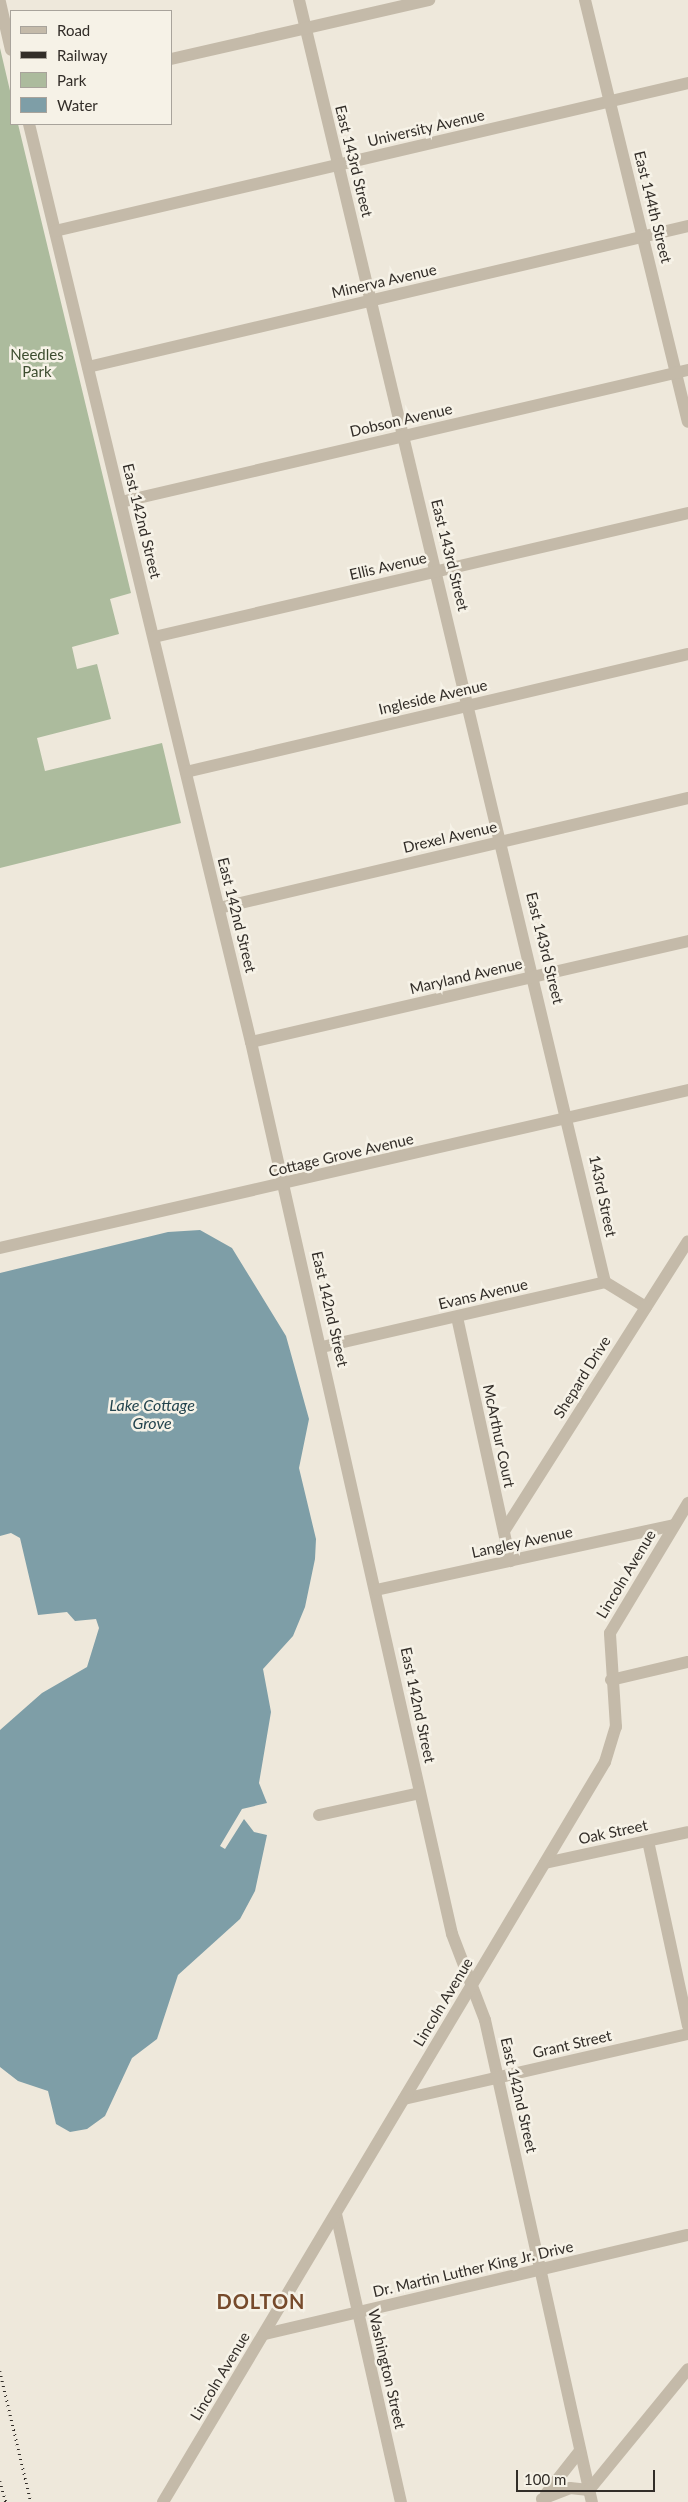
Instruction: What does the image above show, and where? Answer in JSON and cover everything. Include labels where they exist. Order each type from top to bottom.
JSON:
[{"type":"street","name":"East 143rd Street","points":[[299,0],[569,1117]]},
{"type":"street","points":[[172,59],[429,0]]},
{"type":"street","name":"East 144th Street","points":[[585,0],[643,236],[682,371],[688,422]]},
{"type":"street","points":[[0,2],[10,46]]},
{"type":"street","name":"University Avenue","points":[[55,231],[688,83]]},
{"type":"street","name":"East 142nd Street","points":[[29,125],[251,1042],[322,1346],[454,1942],[472,1985],[498,2078],[591,2496]]},
{"type":"street","name":"Minerva Avenue","points":[[88,367],[688,226]]},
{"type":"street","name":"Dobson Avenue","points":[[121,502],[682,371]]},
{"type":"street","name":"Ellis Avenue","points":[[154,637],[688,513]]},
{"type":"street","name":"Ingleside Avenue","points":[[186,772],[688,654]]},
{"type":"street","name":"Drexel Avenue","points":[[219,908],[688,798]]},
{"type":"street","name":"Maryland Avenue","points":[[251,1042],[688,940]]},
{"type":"street","name":"Cottage Grove Avenue","points":[[0,1248],[284,1185],[688,1090]]},
{"type":"street","name":"143rd Street","points":[[569,1117],[605,1282]]},
{"type":"street","name":"Shepard Drive","points":[[504,1531],[688,1241]]},
{"type":"street","points":[[605,1282],[646,1307]]},
{"type":"street","name":"Evans Avenue","points":[[322,1346],[605,1282]]},
{"type":"street","name":"McArthur Court","points":[[457,1317],[510,1561]]},
{"type":"street","name":"Lincoln Avenue","points":[[163,2502],[265,2334],[611,1750],[616,1727],[611,1680],[610,1633],[688,1503]]},
{"type":"street","name":"Langley Avenue","points":[[376,1590],[674,1525]]},
{"type":"street","points":[[611,1680],[688,1662]]},
{"type":"street","points":[[319,1815],[420,1793]]},
{"type":"street","name":"Oak Street","points":[[544,1863],[688,1832]]},
{"type":"street","points":[[648,1841],[688,2026]]},
{"type":"street","name":"Grant Street","points":[[404,2099],[688,2034]]},
{"type":"street","name":"Washington Street","points":[[336,2214],[401,2502]]},
{"type":"street","name":"Dr. Martin Luther King Jr. Drive","points":[[265,2334],[688,2235]]},
{"type":"street","points":[[541,2501],[570,2488],[591,2496],[688,2369]]},
{"type":"street","points":[[541,2501],[580,2451]]},
{"type":"green space","name":"Needles Park","points":[[0,48],[10,91],[10,125],[18,125],[131,593],[110,599],[119,634],[72,647],[77,669],[97,664],[111,719],[37,738],[45,771],[162,743],[181,823],[0,868]]},
{"type":"water","name":"Lake Cottage Grove","points":[[200,1230],[232,1248],[286,1336],[309,1419],[299,1468],[316,1539],[315,1559],[305,1607],[293,1636],[263,1669],[271,1712],[259,1783],[267,1803],[242,1809],[220,1846],[225,1849],[244,1819],[254,1832],[267,1835],[255,1891],[240,1919],[178,1975],[157,2039],[132,2058],[105,2116],[87,2129],[70,2132],[56,2124],[48,2091],[18,2081],[0,2067],[0,1730],[42,1693],[87,1667],[99,1628],[96,1619],[75,1621],[67,1612],[38,1615],[20,1538],[11,1533],[0,1536],[0,1273],[168,1232]]},
{"type":"railway","points":[[0,2371],[31,2502]]},
{"type":"railway","points":[[0,2481],[6,2502]]},
{"type":"district","name":"DOLTON","points":[[261,2301]]}]
